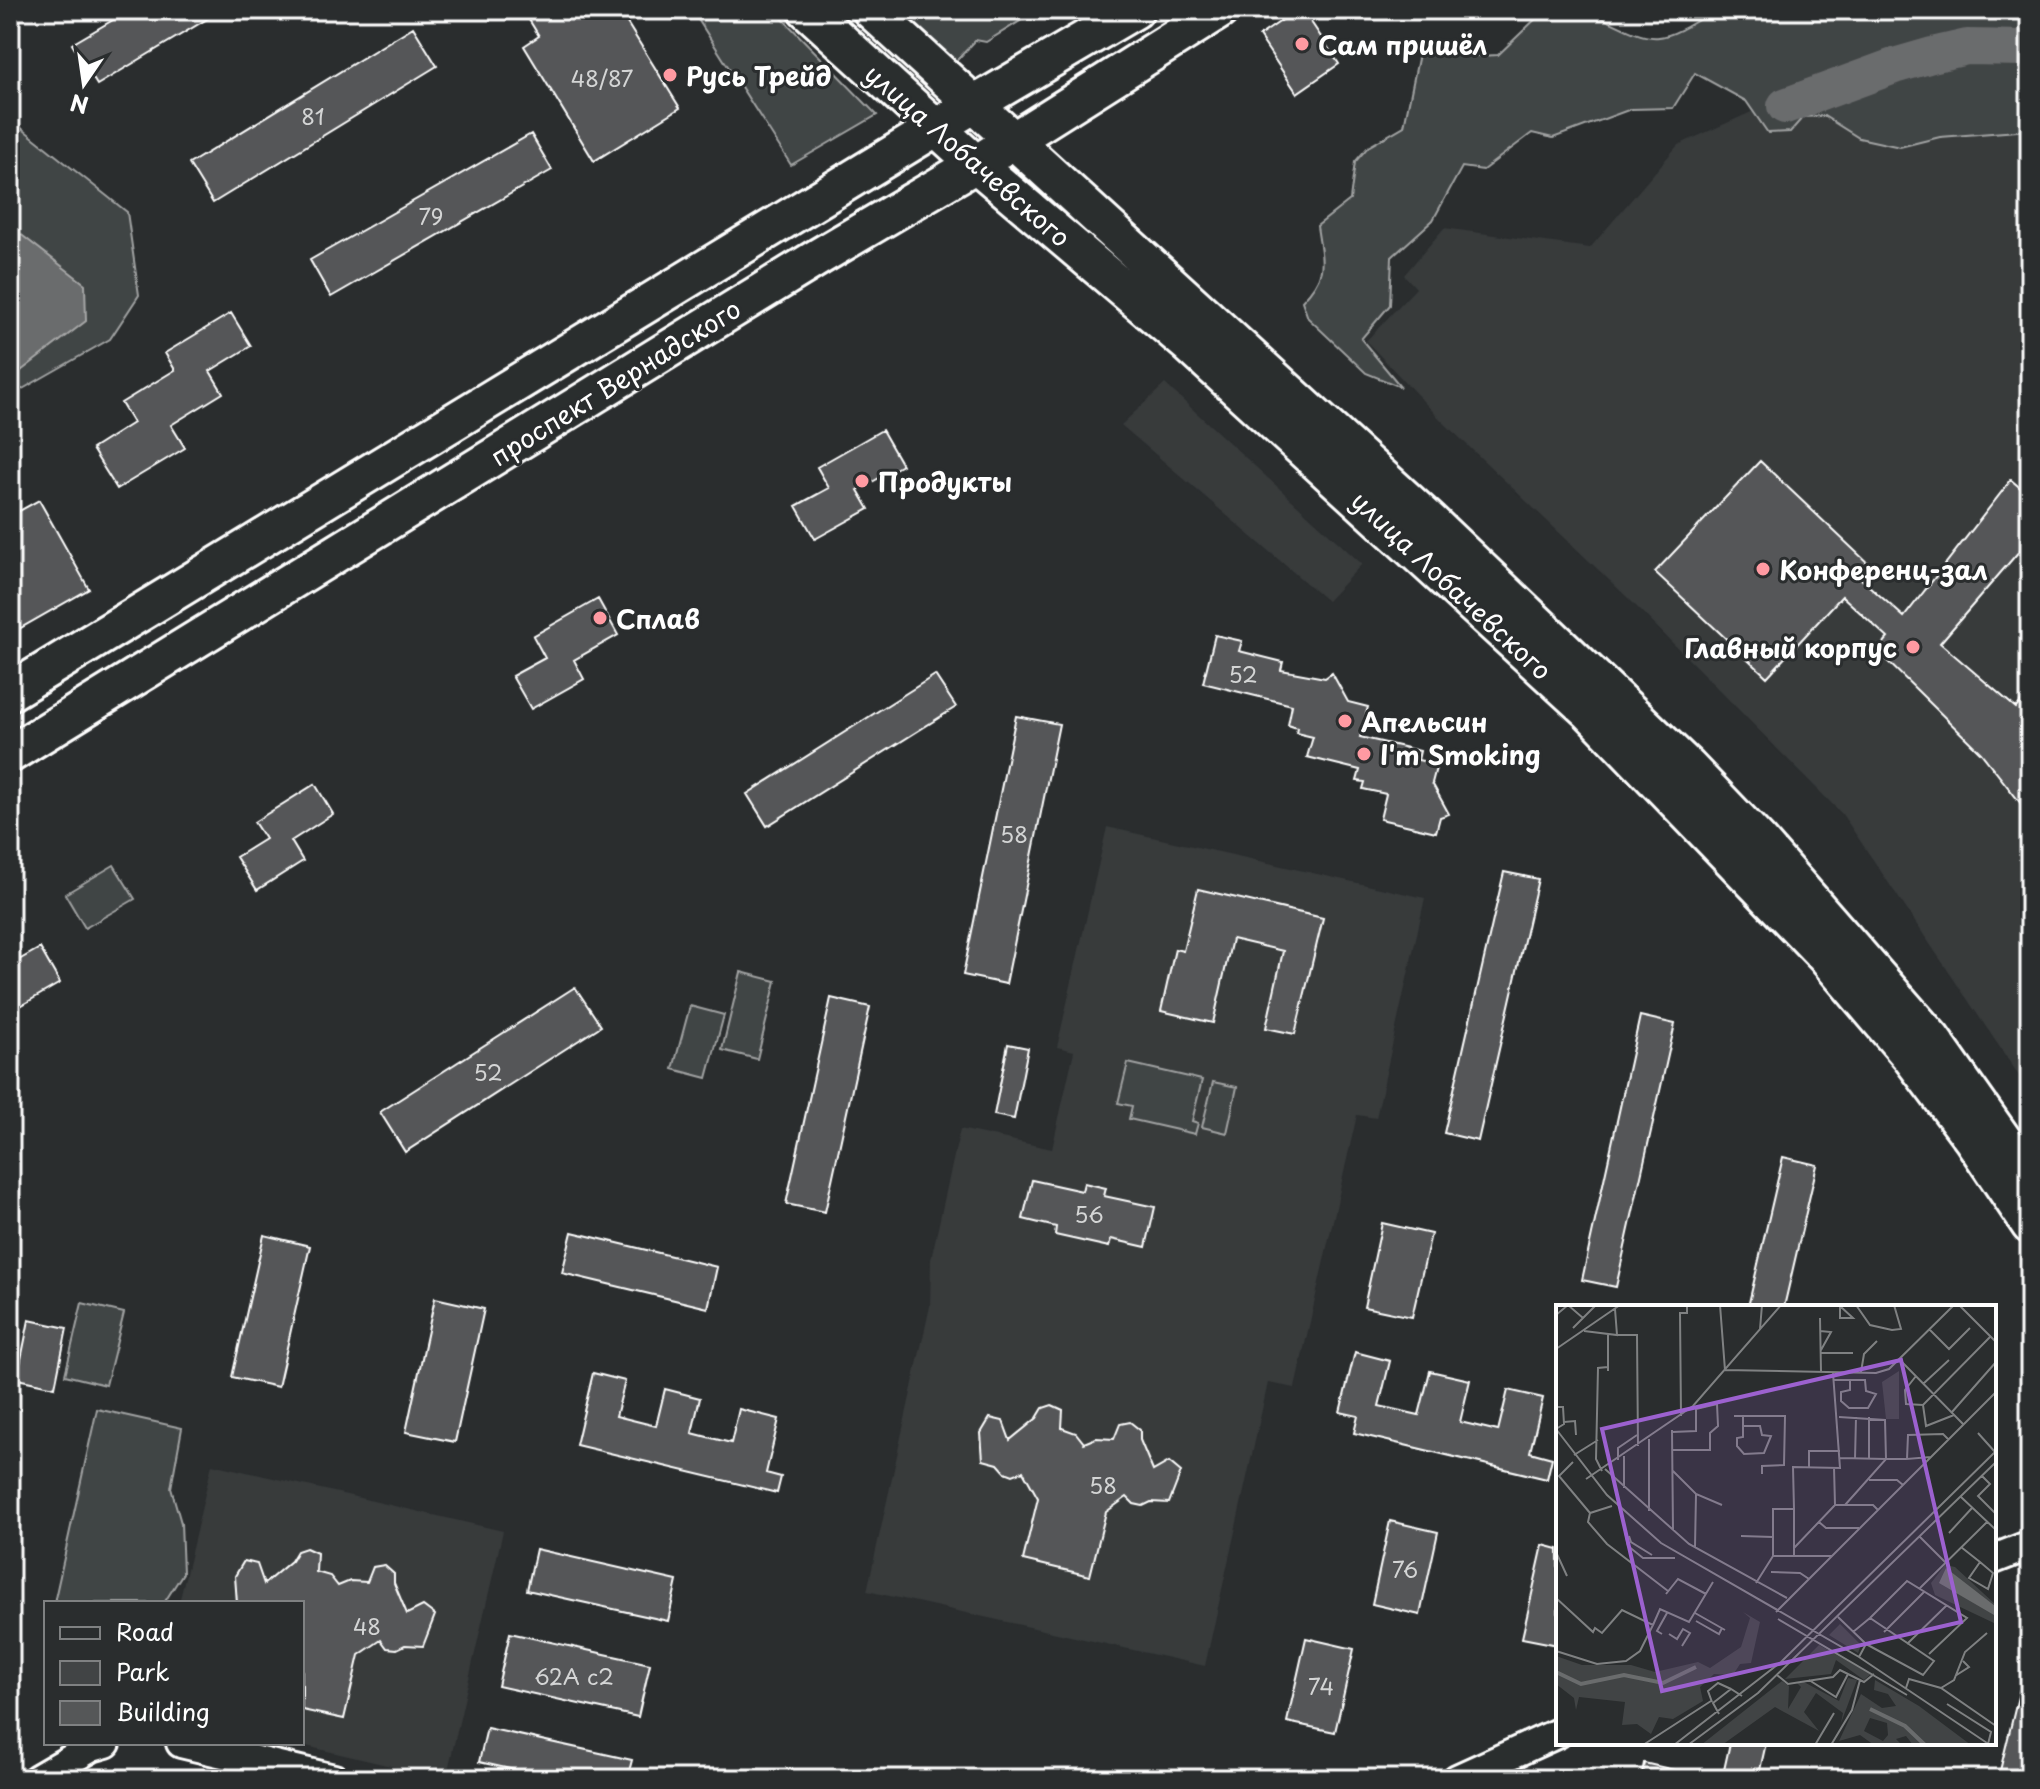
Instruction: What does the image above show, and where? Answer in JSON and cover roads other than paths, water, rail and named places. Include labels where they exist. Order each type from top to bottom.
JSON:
[{"type":"main road","name":"улица Лобачевского","points":[[807,10],[936,130],[1187,343],[1590,712],[1834,967],[1910,1056],[1973,1140],[2030,1225]]},
{"type":"main road","name":"улица Лобачевского","points":[[871,10],[1432,523],[1688,767],[1760,842],[1932,1039],[2030,1178]]},
{"type":"main road","name":"проспект Вернадского","points":[[10,692],[975,104],[1135,10]]},
{"type":"main road","name":"проспект Вернадского","points":[[10,754],[820,256],[976,164],[1220,10]]},
{"type":"street","points":[[1996,1558],[2030,1545]]},
{"type":"street","points":[[1457,1779],[1556,1734]]},
{"type":"street","points":[[37,1779],[99,1745]]},
{"type":"street","points":[[190,1745],[334,1779]]},
{"type":"waterway","points":[[1785,106],[1894,66],[1967,47],[2026,48],[2030,51]]},
{"type":"place","name":"Сам пришёл","points":[[1302,44]]},
{"type":"place","name":"Русь Трейд","points":[[670,75]]},
{"type":"place","name":"Продукты","points":[[862,481]]},
{"type":"place","name":"Конференц-зал","points":[[1763,569]]},
{"type":"place","name":"Сплав","points":[[600,618]]},
{"type":"place","name":"Главный корпус","points":[[1913,647]]},
{"type":"place","name":"Апельсин","points":[[1345,721]]},
{"type":"place","name":"I'm Smoking","points":[[1364,754]]}]
